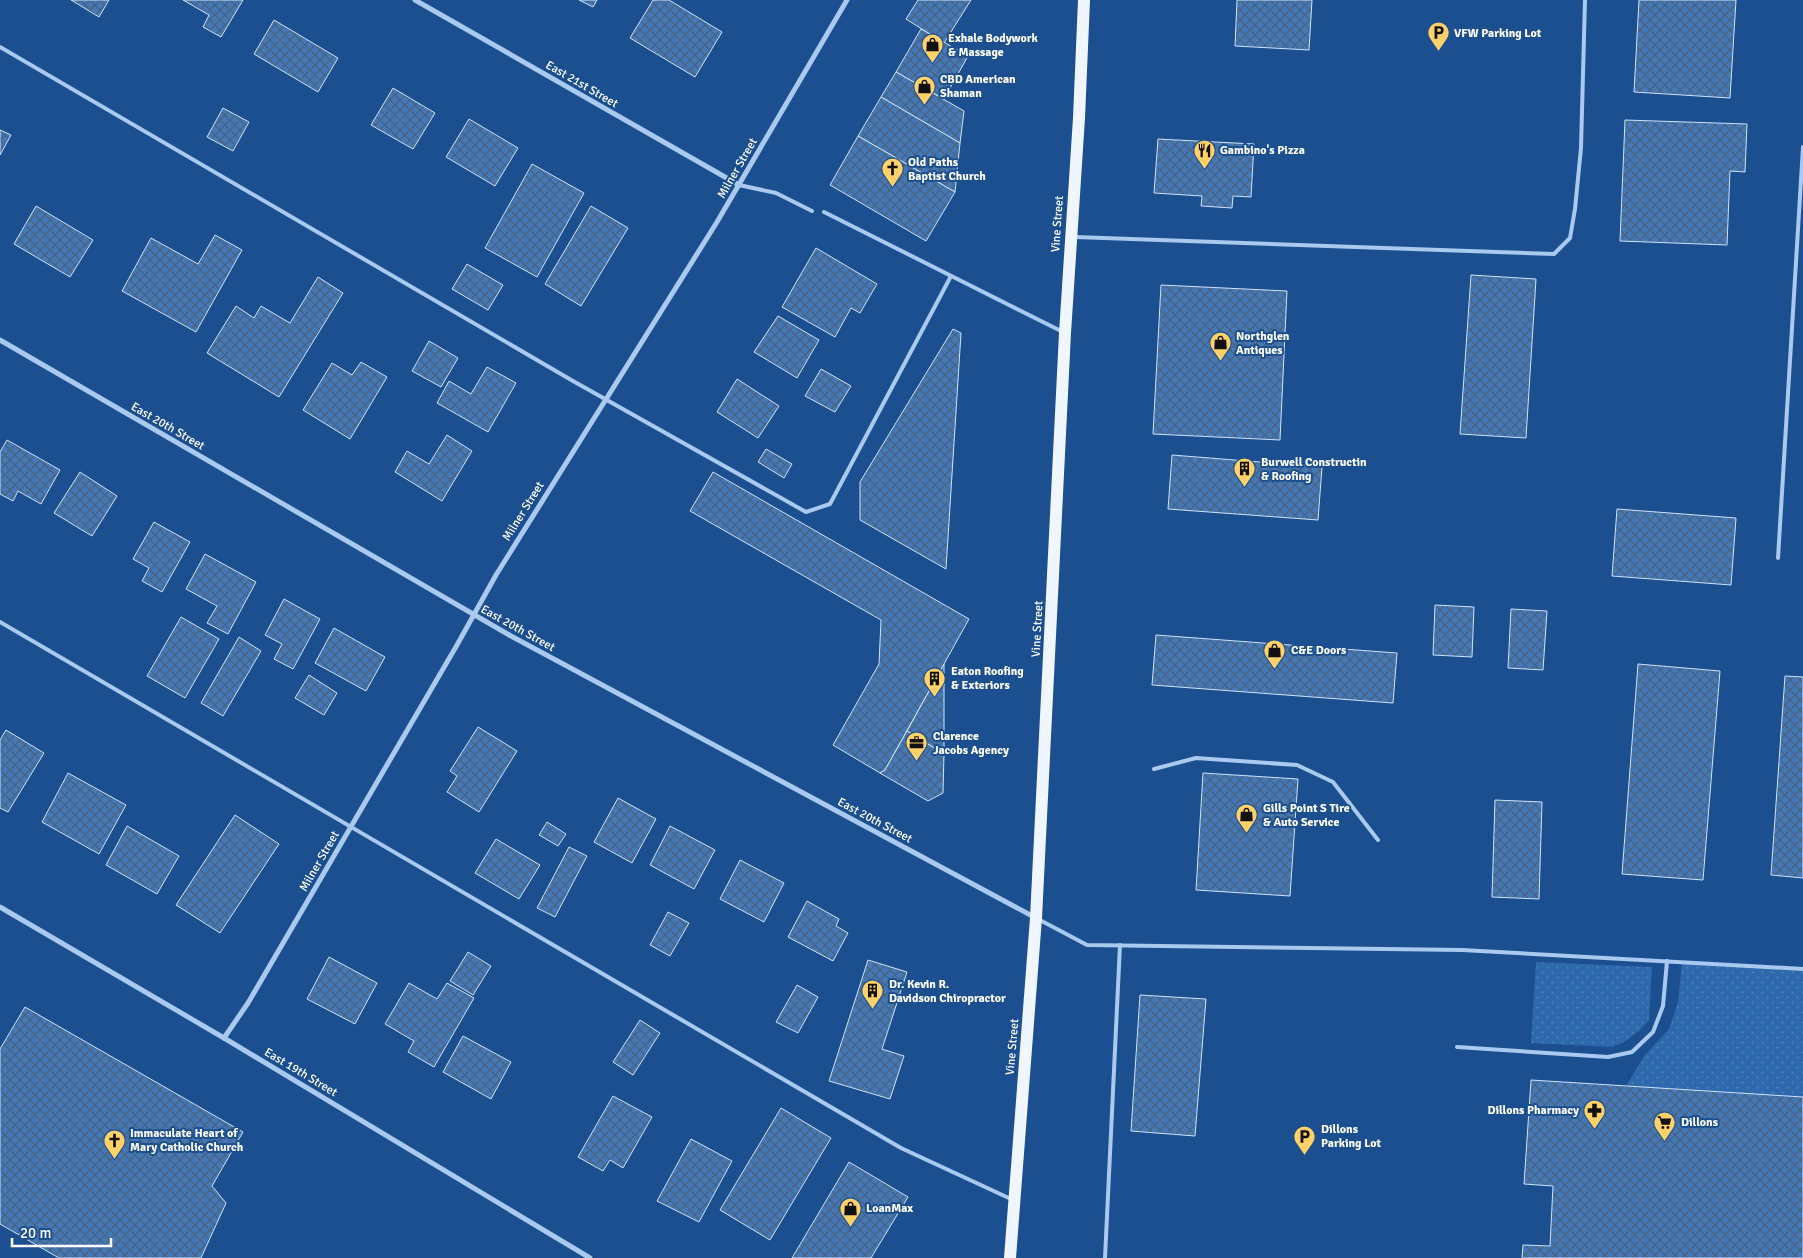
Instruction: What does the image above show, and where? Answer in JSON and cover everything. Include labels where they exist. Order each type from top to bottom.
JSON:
[{"type":"main road","name":"Vine Street","points":[[1010,1258],[1012,1200],[1036,918],[1070,237],[1080,118],[1084,0]]},
{"type":"street","name":"East 21st Street","points":[[415,0],[739,185]]},
{"type":"street","name":"Milner Street","points":[[224,1038],[248,1003],[473,615],[739,185],[847,0]]},
{"type":"street","name":"East 20th Street","points":[[0,340],[473,615],[1036,918]]},
{"type":"street","name":"East 19th Street","points":[[0,907],[224,1038],[590,1258]]},
{"type":"lane","points":[[1070,237],[1554,254],[1570,238],[1575,209],[1580,154],[1586,0]]},
{"type":"lane","points":[[0,47],[605,399],[806,512],[830,504],[951,276]]},
{"type":"lane","points":[[1778,558],[1803,147]]},
{"type":"lane","points":[[739,185],[776,193],[812,211]]},
{"type":"lane","points":[[824,212],[1065,333]]},
{"type":"lane","points":[[0,622],[350,827],[384,844],[901,1148],[1012,1200]]},
{"type":"lane","points":[[1154,769],[1196,758],[1297,765],[1332,782],[1378,840]]},
{"type":"lane","points":[[1036,918],[1087,945],[1462,950],[1803,969]]},
{"type":"lane","points":[[1105,1258],[1120,946]]},
{"type":"lane","points":[[1457,1047],[1608,1057],[1632,1052],[1653,1032],[1663,1006],[1667,962]]},
{"type":"shaded area","points":[[1536,962],[1652,967],[1649,1020],[1639,1031],[1624,1042],[1612,1047],[1531,1043]]},
{"type":"shaded area","points":[[1682,962],[1803,969],[1803,1097],[1626,1086],[1645,1055],[1669,1029],[1678,1002]]},
{"type":"building","points":[[71,0],[109,0],[99,17]]},
{"type":"building","points":[[183,0],[243,0],[221,37],[203,27],[209,15]]},
{"type":"building","points":[[579,0],[597,0],[593,7]]},
{"type":"building","points":[[653,0],[669,0],[722,32],[695,77],[630,38]]},
{"type":"building","points":[[918,0],[971,0],[944,43],[906,19]]},
{"type":"building","points":[[1237,0],[1312,0],[1309,50],[1235,46]]},
{"type":"building","points":[[1639,0],[1736,0],[1730,98],[1634,92]]},
{"type":"building","points":[[274,20],[338,58],[318,92],[254,54]]},
{"type":"building","name":"Exhale Bodywork & Massage","points":[[921,29],[968,56],[944,99],[896,72]]},
{"type":"building","name":"CBD American Shaman","points":[[896,72],[964,111],[960,143],[881,97]]},
{"type":"building","points":[[393,88],[435,113],[413,149],[371,125]]},
{"type":"building","points":[[881,97],[960,143],[955,192],[858,136]]},
{"type":"building","points":[[223,108],[249,122],[233,151],[207,137]]},
{"type":"building","points":[[469,119],[518,148],[495,186],[446,157]]},
{"type":"building","points":[[1625,120],[1747,124],[1745,172],[1730,171],[1727,245],[1620,241]]},
{"type":"building","points":[[0,130],[11,135],[0,155]]},
{"type":"building","name":"Old Paths Baptist Church","points":[[858,136],[955,192],[926,241],[830,185]]},
{"type":"building","name":"Gambino's Pizza","points":[[1158,139],[1254,144],[1251,197],[1233,196],[1232,208],[1201,206],[1202,196],[1154,193]]},
{"type":"building","points":[[532,164],[584,193],[537,277],[485,248]]},
{"type":"building","points":[[36,206],[93,240],[70,277],[14,244]]},
{"type":"building","points":[[591,206],[628,228],[581,306],[545,284]]},
{"type":"building","points":[[215,235],[242,250],[196,332],[122,291],[151,238],[198,264]]},
{"type":"building","points":[[816,248],[877,284],[860,313],[851,308],[835,337],[782,307]]},
{"type":"building","points":[[467,264],[503,285],[488,310],[452,289]]},
{"type":"building","points":[[1471,275],[1536,279],[1526,438],[1460,434]]},
{"type":"building","points":[[318,277],[343,293],[279,397],[207,353],[236,306],[254,318],[261,306],[290,323]]},
{"type":"building","name":"Northglen Antiques","points":[[1161,285],[1287,291],[1280,440],[1153,434]]},
{"type":"building","points":[[778,316],[819,340],[797,378],[754,352]]},
{"type":"building","points":[[953,329],[961,333],[946,569],[860,520],[860,482]]},
{"type":"building","points":[[429,341],[458,358],[441,387],[412,371]]},
{"type":"building","points":[[361,362],[387,377],[350,439],[303,410],[332,363],[352,375]]},
{"type":"building","points":[[487,367],[516,383],[488,432],[437,403],[449,381],[471,394]]},
{"type":"building","points":[[821,369],[851,386],[835,412],[805,396]]},
{"type":"building","points":[[737,379],[779,406],[758,438],[717,412]]},
{"type":"building","points":[[447,435],[472,451],[442,501],[395,472],[407,451],[429,464]]},
{"type":"building","points":[[7,440],[60,470],[41,504],[18,491],[13,501],[0,494],[0,452]]},
{"type":"building","points":[[766,449],[792,464],[784,478],[758,462]]},
{"type":"building","name":"Burwell Constructin & Roofing","points":[[1172,455],[1322,467],[1318,520],[1168,509]]},
{"type":"building","points":[[80,472],[117,496],[92,536],[54,513]]},
{"type":"building","points":[[713,472],[969,619],[885,770],[880,773],[833,745],[879,664],[881,620],[690,511]]},
{"type":"building","points":[[1617,509],[1736,518],[1731,585],[1612,576]]},
{"type":"building","points":[[154,522],[190,542],[162,592],[142,581],[149,568],[133,559]]},
{"type":"building","points":[[205,554],[256,582],[228,634],[207,623],[217,606],[186,589]]},
{"type":"building","points":[[284,599],[320,619],[293,669],[274,659],[282,644],[265,635]]},
{"type":"building","points":[[1435,605],[1474,607],[1472,657],[1433,655]]},
{"type":"building","points":[[1511,609],[1547,611],[1543,670],[1508,668]]},
{"type":"building","points":[[181,617],[219,639],[185,698],[147,676]]},
{"type":"building","points":[[334,628],[385,657],[366,691],[315,663]]},
{"type":"building","name":"C&E Doors","points":[[1156,635],[1397,653],[1393,703],[1152,685]]},
{"type":"building","points":[[239,637],[261,651],[223,716],[201,703]]},
{"type":"building","name":"Eaton Roofing & Exteriors","points":[[944,664],[944,754],[907,731]]},
{"type":"building","points":[[1638,664],[1720,671],[1703,880],[1622,874]]},
{"type":"building","points":[[309,675],[337,693],[324,715],[295,698]]},
{"type":"building","points":[[1785,676],[1803,677],[1803,878],[1771,875]]},
{"type":"building","points":[[478,727],[517,751],[479,812],[447,792],[457,776],[450,771]]},
{"type":"building","points":[[6,730],[44,753],[8,812],[0,808],[0,740]]},
{"type":"building","name":"Clarence Jacobs Agency","points":[[907,731],[944,754],[943,793],[928,801],[880,773],[885,770]]},
{"type":"building","points":[[68,773],[126,805],[99,854],[42,822]]},
{"type":"building","name":"Gills Point S Tire & Auto Service","points":[[1203,773],[1298,779],[1290,896],[1196,890]]},
{"type":"building","points":[[618,798],[656,819],[632,863],[594,842]]},
{"type":"building","points":[[1495,800],[1542,802],[1539,899],[1492,897]]},
{"type":"building","points":[[235,815],[279,844],[220,933],[176,905]]},
{"type":"building","points":[[547,822],[566,834],[558,846],[539,835]]},
{"type":"building","points":[[127,826],[179,856],[157,894],[106,865]]},
{"type":"building","points":[[670,826],[715,850],[694,889],[650,865]]},
{"type":"building","points":[[496,839],[540,865],[519,899],[475,873]]},
{"type":"building","points":[[569,847],[587,856],[555,917],[537,908]]},
{"type":"building","points":[[740,860],[784,883],[764,922],[720,899]]},
{"type":"building","points":[[807,901],[839,919],[836,926],[848,933],[833,961],[788,937]]},
{"type":"building","points":[[668,912],[689,923],[670,956],[650,945]]},
{"type":"building","points":[[468,952],[491,966],[473,995],[450,981]]},
{"type":"building","points":[[329,957],[377,983],[355,1024],[307,999]]},
{"type":"building","name":"Dr. Kevin R. Davidson Chiropractor","points":[[868,960],[907,972],[882,1049],[904,1056],[890,1099],[829,1081]]},
{"type":"building","points":[[409,983],[437,999],[447,983],[474,998],[434,1067],[408,1052],[414,1041],[385,1024]]},
{"type":"building","points":[[797,985],[818,997],[798,1033],[776,1022]]},
{"type":"building","points":[[1140,995],[1206,999],[1195,1136],[1131,1131]]},
{"type":"building","name":"Immaculate Heart of Mary Catholic Church","points":[[25,1007],[243,1132],[212,1186],[226,1203],[201,1258],[59,1258],[0,1224],[0,1049]]},
{"type":"building","points":[[640,1020],[660,1033],[633,1075],[613,1062]]},
{"type":"building","points":[[463,1036],[511,1062],[491,1099],[443,1072]]},
{"type":"building","name":"Dillons","points":[[1531,1080],[1803,1097],[1803,1258],[1522,1258],[1523,1245],[1550,1246],[1553,1186],[1524,1184]]},
{"type":"building","points":[[613,1096],[652,1117],[623,1168],[610,1160],[603,1171],[578,1157]]},
{"type":"building","points":[[781,1108],[831,1138],[770,1240],[720,1210]]},
{"type":"building","points":[[691,1139],[732,1161],[699,1222],[657,1201]]},
{"type":"building","name":"LoanMax","points":[[849,1162],[908,1197],[871,1258],[792,1258]]},
{"type":"place","name":"VFW Parking Lot","points":[[1438,52]]},
{"type":"place","name":"Exhale Bodywork & Massage","points":[[932,64]]},
{"type":"place","name":"CBD American Shaman","points":[[924,105]]},
{"type":"place","name":"Gambino's Pizza","points":[[1204,169]]},
{"type":"place","name":"Old Paths Baptist Church","points":[[892,188]]},
{"type":"place","name":"Northglen Antiques","points":[[1220,362]]},
{"type":"place","name":"Burwell Constructin & Roofing","points":[[1245,488]]},
{"type":"place","name":"C&E Doors","points":[[1275,669]]},
{"type":"place","name":"Eaton Roofing & Exteriors","points":[[935,697]]},
{"type":"place","name":"Clarence Jacobs Agency","points":[[917,762]]},
{"type":"place","name":"Gills Point S Tire & Auto Service","points":[[1247,834]]},
{"type":"place","name":"Dr. Kevin R. Davidson Chiropractor","points":[[873,1010]]},
{"type":"place","name":"Dillons Pharmacy","points":[[1595,1129]]},
{"type":"place","name":"Dillons","points":[[1665,1141]]},
{"type":"place","name":"Dillons Parking Lot","points":[[1305,1155]]},
{"type":"place","name":"Immaculate Heart of Mary Catholic Church","points":[[114,1159]]},
{"type":"place","name":"LoanMax","points":[[850,1227]]}]
